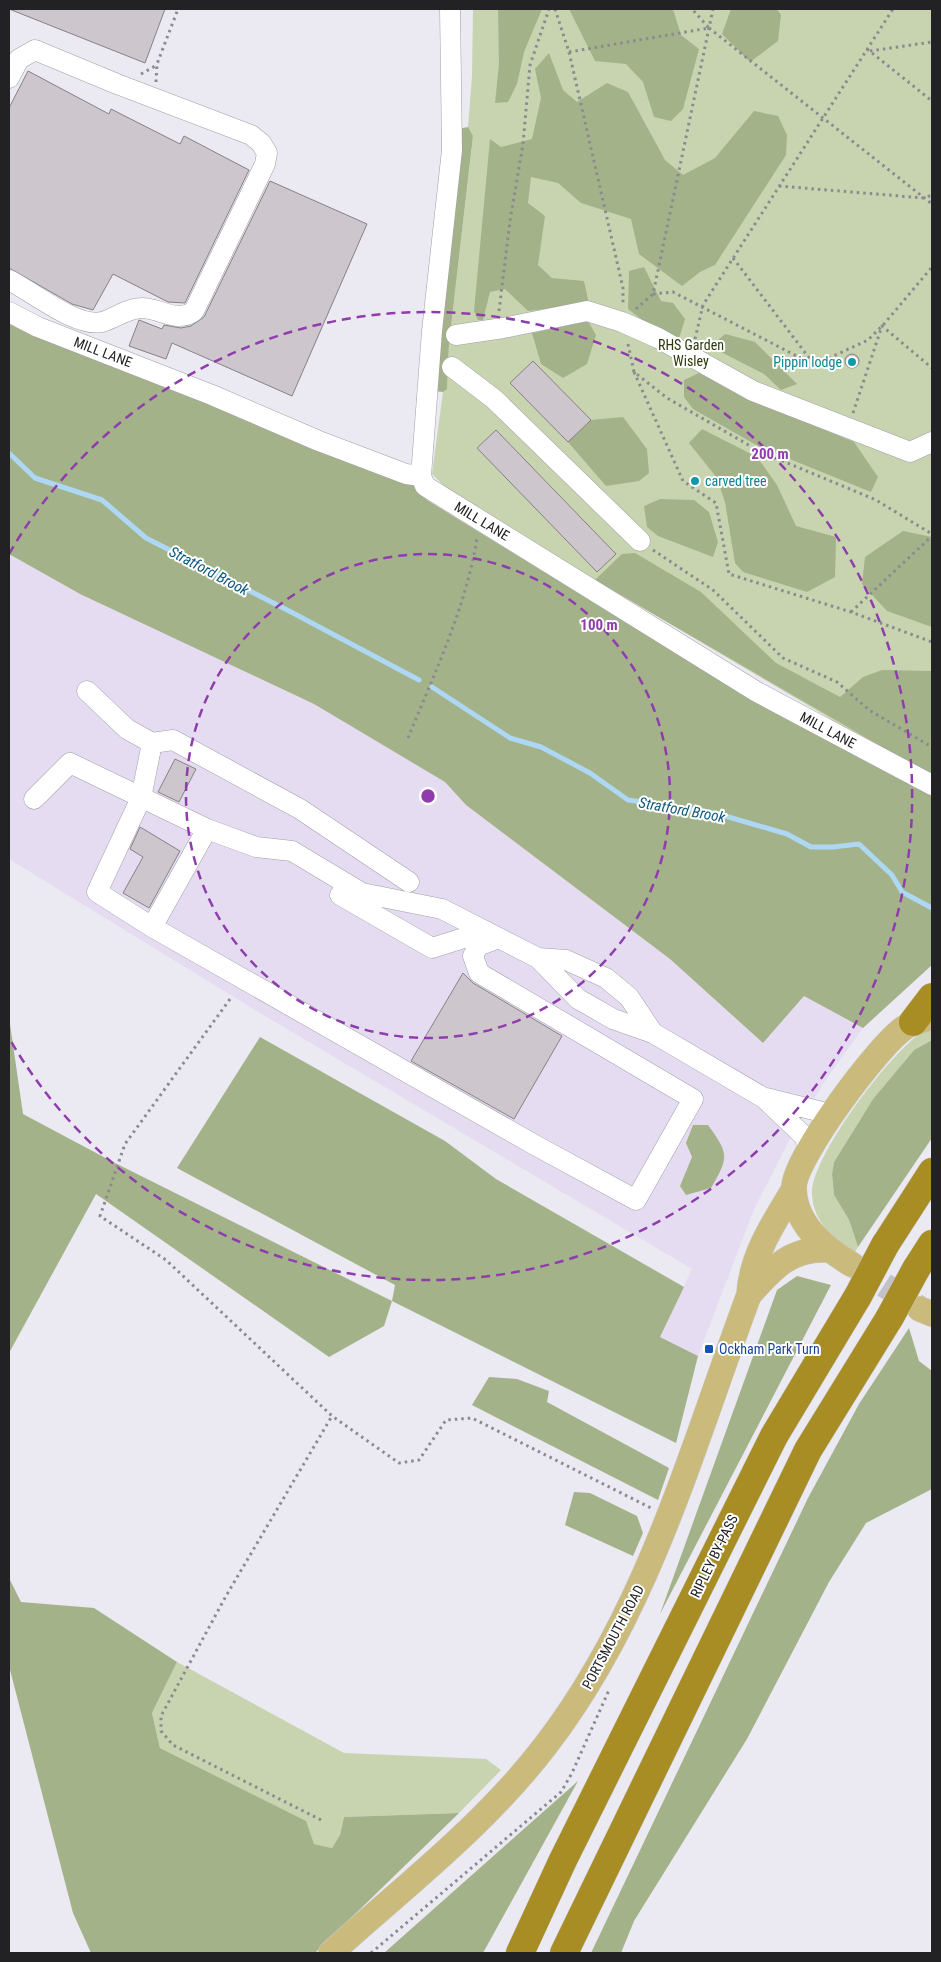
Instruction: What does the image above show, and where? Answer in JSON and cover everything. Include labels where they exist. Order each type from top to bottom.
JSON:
[{"type":"highway","points":[[923,1020],[932,997]]},
{"type":"highway","name":"RIPLEY BY-PASS","points":[[520,1953],[563,1860],[774,1436],[858,1296],[885,1245],[932,1172]]},
{"type":"highway","points":[[564,1953],[808,1450],[890,1317],[932,1244]]},
{"type":"main road","points":[[850,1264],[829,1250],[815,1237],[802,1217],[796,1205],[794,1189],[797,1171],[852,1086],[887,1043],[923,1020]]},
{"type":"main road","name":"PORTSMOUTH ROAD","points":[[331,1953],[476,1825],[546,1746],[602,1664],[628,1613],[669,1517],[749,1295],[750,1274],[760,1249],[794,1189]]},
{"type":"main road","name":"PORTSMOUTH ROAD","points":[[749,1295],[764,1278],[796,1253],[815,1249],[829,1250]]},
{"type":"street","points":[[421,476],[432,331],[452,150],[450,9]]},
{"type":"street","points":[[9,78],[19,59],[35,50],[251,134],[261,143],[267,153],[265,164],[194,311],[188,315],[180,317],[142,308],[120,313],[102,322],[90,322],[49,305],[9,280]]},
{"type":"street","points":[[38,327],[49,305]]},
{"type":"street","points":[[456,335],[587,311],[622,322],[690,356],[753,391],[910,452],[932,442]]},
{"type":"street","name":"MILL LANE","points":[[9,312],[38,327],[212,395],[319,441],[406,474],[421,476],[425,486],[430,491],[757,692],[932,785]]},
{"type":"street","points":[[452,367],[494,399],[640,541]]},
{"type":"street","points":[[87,692],[127,729],[152,744],[173,740],[300,809],[409,882]]},
{"type":"street","points":[[152,744],[141,798],[98,892],[152,927],[533,1144],[636,1200],[693,1099],[480,973],[473,956],[478,946],[492,935]]},
{"type":"street","points":[[34,799],[70,763],[207,829],[256,847],[292,852],[362,893],[442,909],[538,958],[578,999],[613,1019],[653,1033],[764,1098],[805,1137],[808,1152]]},
{"type":"street","points":[[152,927],[207,829]]},
{"type":"street","points":[[275,850],[277,860],[432,948],[492,935]]},
{"type":"street","points":[[538,958],[566,960],[606,978],[629,998],[653,1033]]},
{"type":"street","points":[[764,1098],[834,1113]]},
{"type":"path","points":[[163,101],[156,80],[157,64],[178,9]]},
{"type":"path","points":[[497,329],[510,221],[522,144],[530,65],[550,9]]},
{"type":"path","points":[[555,9],[569,52],[623,288],[622,322],[634,372],[682,481],[716,503],[729,574],[851,612],[932,642]]},
{"type":"path","points":[[692,9],[709,28],[932,204]]},
{"type":"path","points":[[622,322],[653,294],[713,9]]},
{"type":"path","points":[[690,356],[703,305],[893,9]]},
{"type":"path","points":[[569,52],[709,28]]},
{"type":"path","points":[[868,50],[932,42]]},
{"type":"path","points":[[868,50],[932,100]]},
{"type":"path","points":[[779,186],[924,198],[932,195]]},
{"type":"path","points":[[733,258],[814,364]]},
{"type":"path","points":[[814,364],[868,340],[932,267]]},
{"type":"path","points":[[653,294],[673,292],[703,305],[814,364]]},
{"type":"path","points":[[882,326],[932,368]]},
{"type":"path","points":[[848,428],[882,326]]},
{"type":"path","points":[[634,372],[667,398],[758,451],[876,500],[932,535],[851,612]]},
{"type":"path","points":[[408,738],[448,642],[473,563],[480,520]]},
{"type":"path","points":[[640,541],[713,590],[783,658],[837,682],[869,710],[932,747]]},
{"type":"path","points":[[230,998],[125,1144],[100,1216],[166,1260],[332,1416],[399,1463],[419,1460],[446,1420],[472,1418],[669,1517]]},
{"type":"path","points":[[321,1820],[173,1745],[162,1730],[161,1716],[226,1596],[332,1416]]},
{"type":"shaded area","points":[[9,554],[80,594],[314,704],[445,782],[466,805],[670,959],[763,1043],[804,996],[863,1028],[827,1078],[790,1139],[754,1209],[698,1356],[660,1337],[692,1269],[255,1010],[9,859]]},
{"type":"green space","name":"RHS Garden Wisley","points":[[473,9],[932,9],[932,776],[836,722],[455,497],[432,474],[443,392],[447,388],[449,344],[473,137],[468,127],[472,76]]},
{"type":"green space","points":[[498,9],[542,9],[524,52],[517,84],[508,102],[495,103],[499,64]]},
{"type":"green space","points":[[569,9],[673,9],[681,35],[699,49],[683,109],[671,121],[654,117],[643,82],[626,64],[595,61]]},
{"type":"green space","points":[[731,9],[777,9],[781,15],[778,41],[750,62],[722,34]]},
{"type":"green space","points":[[549,53],[563,90],[577,102],[607,83],[628,92],[665,160],[683,175],[715,158],[754,111],[778,116],[787,135],[786,155],[715,265],[700,272],[682,286],[639,254],[631,219],[581,203],[558,183],[531,177],[528,203],[545,216],[538,265],[552,278],[584,281],[589,304],[528,311],[505,289],[490,292],[483,320],[478,320],[474,311],[490,139],[501,147],[532,139],[541,98],[535,69]]},
{"type":"green space","points":[[468,127],[473,136],[449,344],[447,389],[443,392],[433,391],[458,129]]},
{"type":"green space","points":[[644,267],[661,301],[673,303],[685,319],[678,342],[664,337],[628,309],[629,271]]},
{"type":"green space","points":[[9,321],[412,483],[427,500],[616,616],[932,794],[932,965],[863,1028],[804,996],[763,1043],[670,959],[466,805],[445,782],[314,704],[80,594],[9,554]]},
{"type":"green space","points":[[588,321],[596,335],[587,364],[563,378],[541,364],[532,333]]},
{"type":"green space","points":[[725,334],[755,342],[797,384],[781,390],[764,374],[723,353],[716,342]]},
{"type":"green space","points":[[699,373],[740,395],[854,442],[878,477],[871,492],[758,446],[693,409],[684,397],[684,380]]},
{"type":"green space","points":[[623,417],[647,449],[649,473],[639,481],[606,486],[568,442],[591,420]]},
{"type":"green space","points":[[702,429],[757,457],[777,485],[796,526],[836,537],[835,577],[807,592],[743,572],[735,563],[725,502],[717,478],[689,443]]},
{"type":"green space","points":[[660,499],[694,500],[709,512],[718,542],[713,557],[658,536],[647,527],[644,506]]},
{"type":"green space","points":[[903,531],[932,537],[932,627],[887,611],[862,584],[865,557]]},
{"type":"green space","points":[[635,553],[701,592],[776,663],[840,697],[863,677],[882,670],[932,671],[932,776],[595,580],[622,554]]},
{"type":"green space","points":[[9,1017],[23,1114],[113,1162],[392,1301],[384,1326],[329,1357],[96,1194],[9,1353]]},
{"type":"green space","points":[[932,1026],[932,1040],[914,1050],[873,1099],[834,1162],[832,1174],[834,1195],[849,1220],[858,1247],[853,1255],[826,1229],[816,1213],[812,1194],[815,1177],[825,1154],[840,1128],[879,1075],[917,1035]]},
{"type":"green space","points":[[260,1037],[445,1141],[496,1179],[684,1287],[660,1337],[698,1356],[676,1443],[392,1301],[395,1285],[177,1168]]},
{"type":"green space","points":[[932,1040],[932,1138],[858,1247],[849,1220],[834,1195],[832,1174],[834,1162],[873,1099],[914,1050]]},
{"type":"green space","points":[[693,1125],[708,1125],[720,1143],[724,1156],[721,1169],[711,1188],[686,1195],[680,1186],[692,1157],[686,1143]]},
{"type":"green space","points":[[797,1276],[831,1285],[660,1614],[777,1290]]},
{"type":"green space","points":[[909,1328],[919,1361],[932,1371],[932,1489],[866,1523],[829,1582],[747,1739],[634,1921],[621,1953],[591,1953],[808,1498],[859,1404]]},
{"type":"green space","points":[[489,1377],[517,1379],[549,1391],[547,1402],[669,1468],[658,1500],[472,1405]]},
{"type":"green space","points":[[574,1492],[590,1493],[637,1516],[643,1533],[633,1556],[565,1525]]},
{"type":"green space","points":[[9,1578],[21,1602],[94,1608],[177,1662],[152,1713],[160,1748],[306,1821],[314,1844],[332,1848],[340,1835],[344,1817],[459,1813],[315,1953],[91,1953],[73,1913],[9,1666]]},
{"type":"green space","points":[[177,1662],[344,1753],[486,1759],[501,1770],[459,1813],[344,1817],[340,1835],[332,1848],[314,1844],[305,1821],[160,1748],[152,1713]]},
{"type":"green space","points":[[578,1781],[483,1953],[384,1953]]},
{"type":"building","points":[[9,9],[165,9],[145,63]]},
{"type":"building","points":[[28,71],[109,114],[111,109],[180,144],[184,136],[249,170],[185,303],[168,302],[113,274],[93,310],[72,304],[9,268],[9,108]]},
{"type":"building","points":[[270,181],[367,224],[292,396],[172,343],[166,359],[129,346],[139,320],[162,329],[164,325],[181,328],[191,326],[204,317]]},
{"type":"building","name":"Pippin lodge","points":[[849,354],[855,354],[859,361],[855,368],[849,368],[845,364],[845,358]]},
{"type":"building","points":[[533,361],[591,420],[568,442],[510,383]]},
{"type":"building","points":[[496,430],[616,554],[597,572],[477,448]]},
{"type":"building","points":[[175,759],[196,769],[179,802],[158,792]]},
{"type":"building","points":[[140,827],[180,851],[149,908],[123,893],[143,857],[130,849]]},
{"type":"building","points":[[463,973],[473,983],[562,1036],[514,1119],[411,1061]]},
{"type":"waterway","name":"Stratford Brook","points":[[9,453],[35,478],[102,500],[146,538],[419,680]]},
{"type":"waterway","name":"Stratford Brook","points":[[432,687],[510,738],[541,747],[590,773],[628,800],[715,813],[787,834],[811,847],[859,844],[892,875],[902,892],[932,908]]},
{"type":"tunnel","points":[[853,1265],[918,1307]]},
{"type":"place","name":"Pippin lodge","points":[[852,362]]},
{"type":"place","name":"carved tree","points":[[695,481]]},
{"type":"place","name":"Ockham Park Turn","points":[[709,1349]]}]
